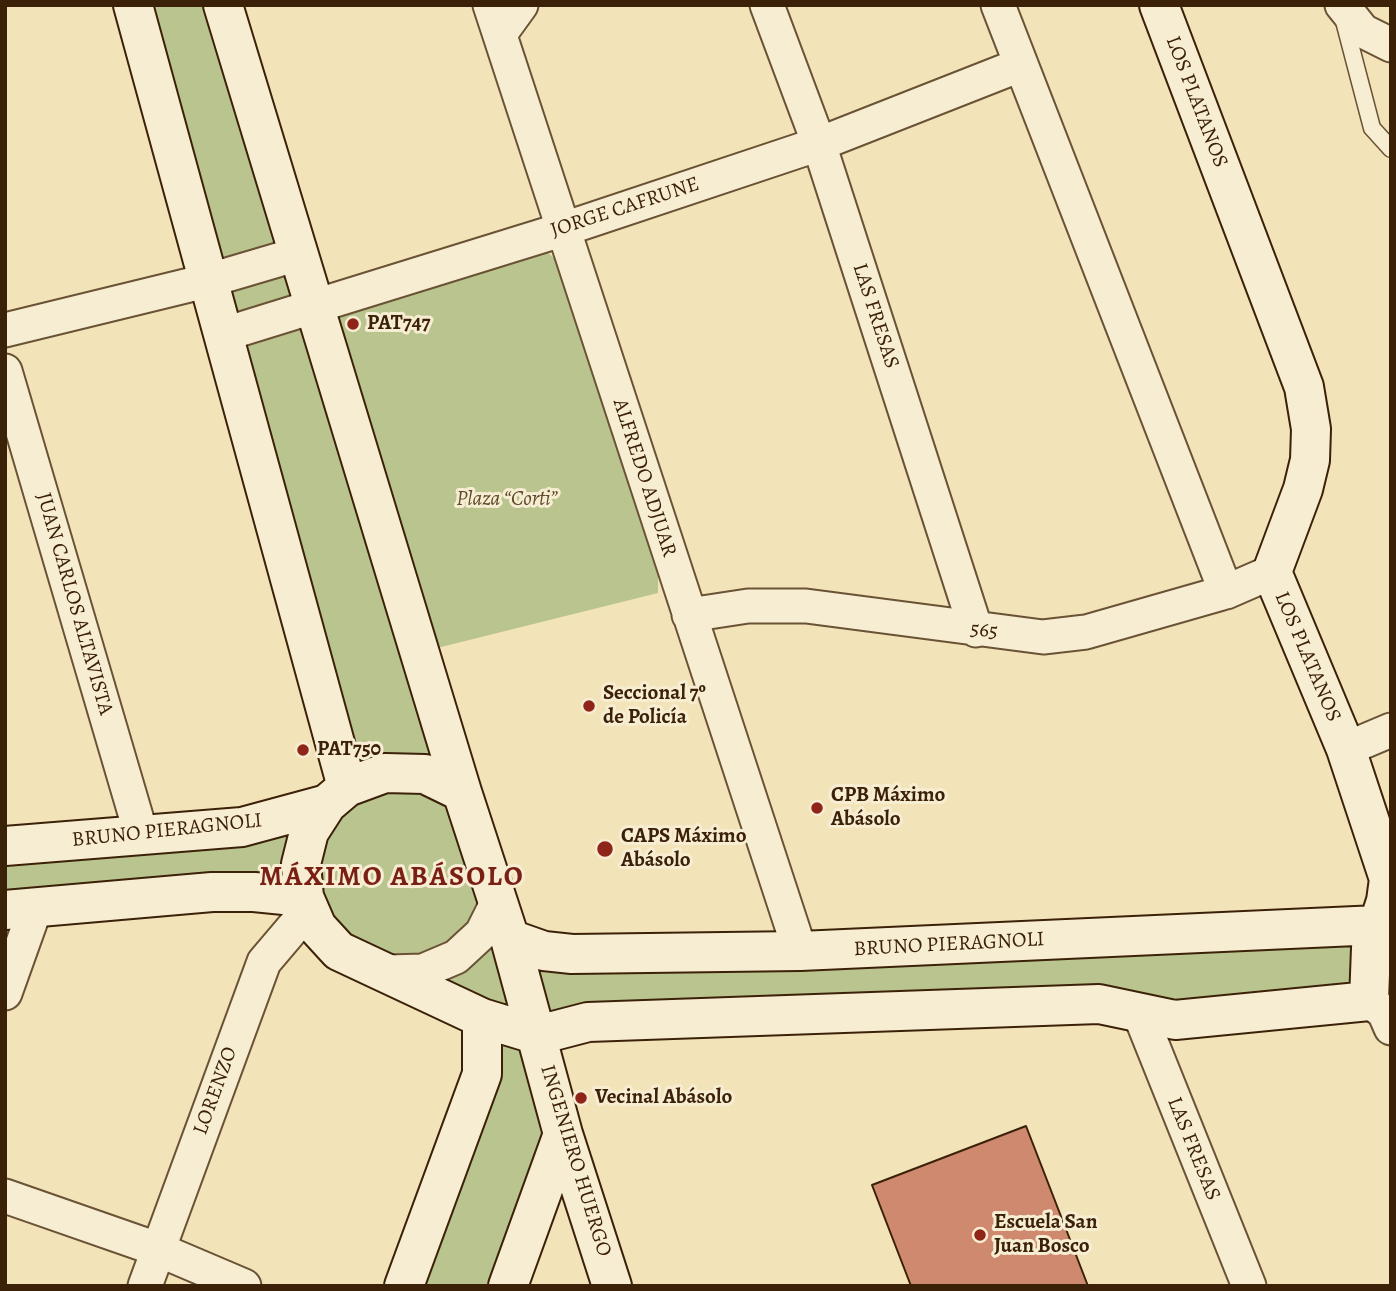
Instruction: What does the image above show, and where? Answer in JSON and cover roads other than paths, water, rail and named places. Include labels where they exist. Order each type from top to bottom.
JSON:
[{"type":"street","points":[[133,5],[225,334],[337,796]]},
{"type":"street","points":[[223,5],[462,792],[498,901],[482,933],[456,957],[423,971],[388,972]]},
{"type":"street","points":[[495,20],[521,5]]},
{"type":"street","name":"LAS FRESAS","points":[[766,5],[819,144],[976,630]]},
{"type":"street","points":[[998,5],[1226,592]]},
{"type":"street","name":"LOS PLATANOS","points":[[1159,5],[1304,387],[1311,429],[1310,460],[1303,489],[1272,572],[1346,749],[1389,880],[1384,925],[1371,948],[1380,1014]]},
{"type":"street","points":[[1341,5],[1363,31],[1391,45]]},
{"type":"street","name":"ALFREDO ADJUAR","points":[[495,20],[561,230],[800,951]]},
{"type":"street","name":"JORGE CAFRUNE","points":[[225,334],[561,230],[819,144],[1020,65]]},
{"type":"street","points":[[5,330],[210,280],[298,254]]},
{"type":"street","name":"JUAN CARLOS ALTAVISTA","points":[[5,371],[142,837]]},
{"type":"street","name":"565","points":[[689,615],[748,606],[806,606],[1044,637],[1086,632],[1226,592],[1272,572]]},
{"type":"street","points":[[1346,749],[1391,730]]},
{"type":"street","points":[[462,792],[425,774],[385,773],[337,796],[309,832],[301,864],[306,903],[317,927],[339,951],[482,1018],[538,1035],[588,1022],[1099,1004],[1175,1020],[1380,1014]]},
{"type":"street","name":"BRUNO PIERAGNOLI","points":[[5,846],[242,827],[337,796]]},
{"type":"street","points":[[5,993],[20,910],[212,892],[254,892],[306,903]]},
{"type":"street","name":"INGENIERO HUERGO","points":[[498,901],[538,1035],[563,1134],[612,1286]]},
{"type":"street","name":"LORENZO","points":[[145,1286],[264,962],[306,903]]},
{"type":"street","name":"BRUNO PIERAGNOLI","points":[[510,939],[544,951],[572,954],[800,951],[1384,925]]},
{"type":"street","name":"LAS FRESAS","points":[[1139,1012],[1249,1286]]},
{"type":"street","points":[[404,1286],[482,1074],[482,1018]]},
{"type":"street","points":[[508,1286],[563,1134]]},
{"type":"street","points":[[5,1196],[157,1249],[244,1286]]},
{"type":"lane","points":[[1341,5],[1372,128],[1391,149]]},
{"type":"place","name":"PAT747","points":[[353,324]]},
{"type":"place","name":"Seccional 7º de Policía","points":[[589,706]]},
{"type":"place","name":"PAT750","points":[[303,750]]},
{"type":"place","name":"CPB Máximo Abásolo","points":[[817,808]]},
{"type":"place","name":"CAPS Máximo Abásolo","points":[[605,849]]},
{"type":"place","name":"Vecinal Abásolo","points":[[581,1098]]},
{"type":"place","name":"Escuela San Juan Bosco","points":[[980,1235]]},
{"type":"district","name":"MÁXIMO ABÁSOLO","points":[[392,878]]},
{"type":"park label","name":"Plaza “Corti”","points":[[507,500]]}]
